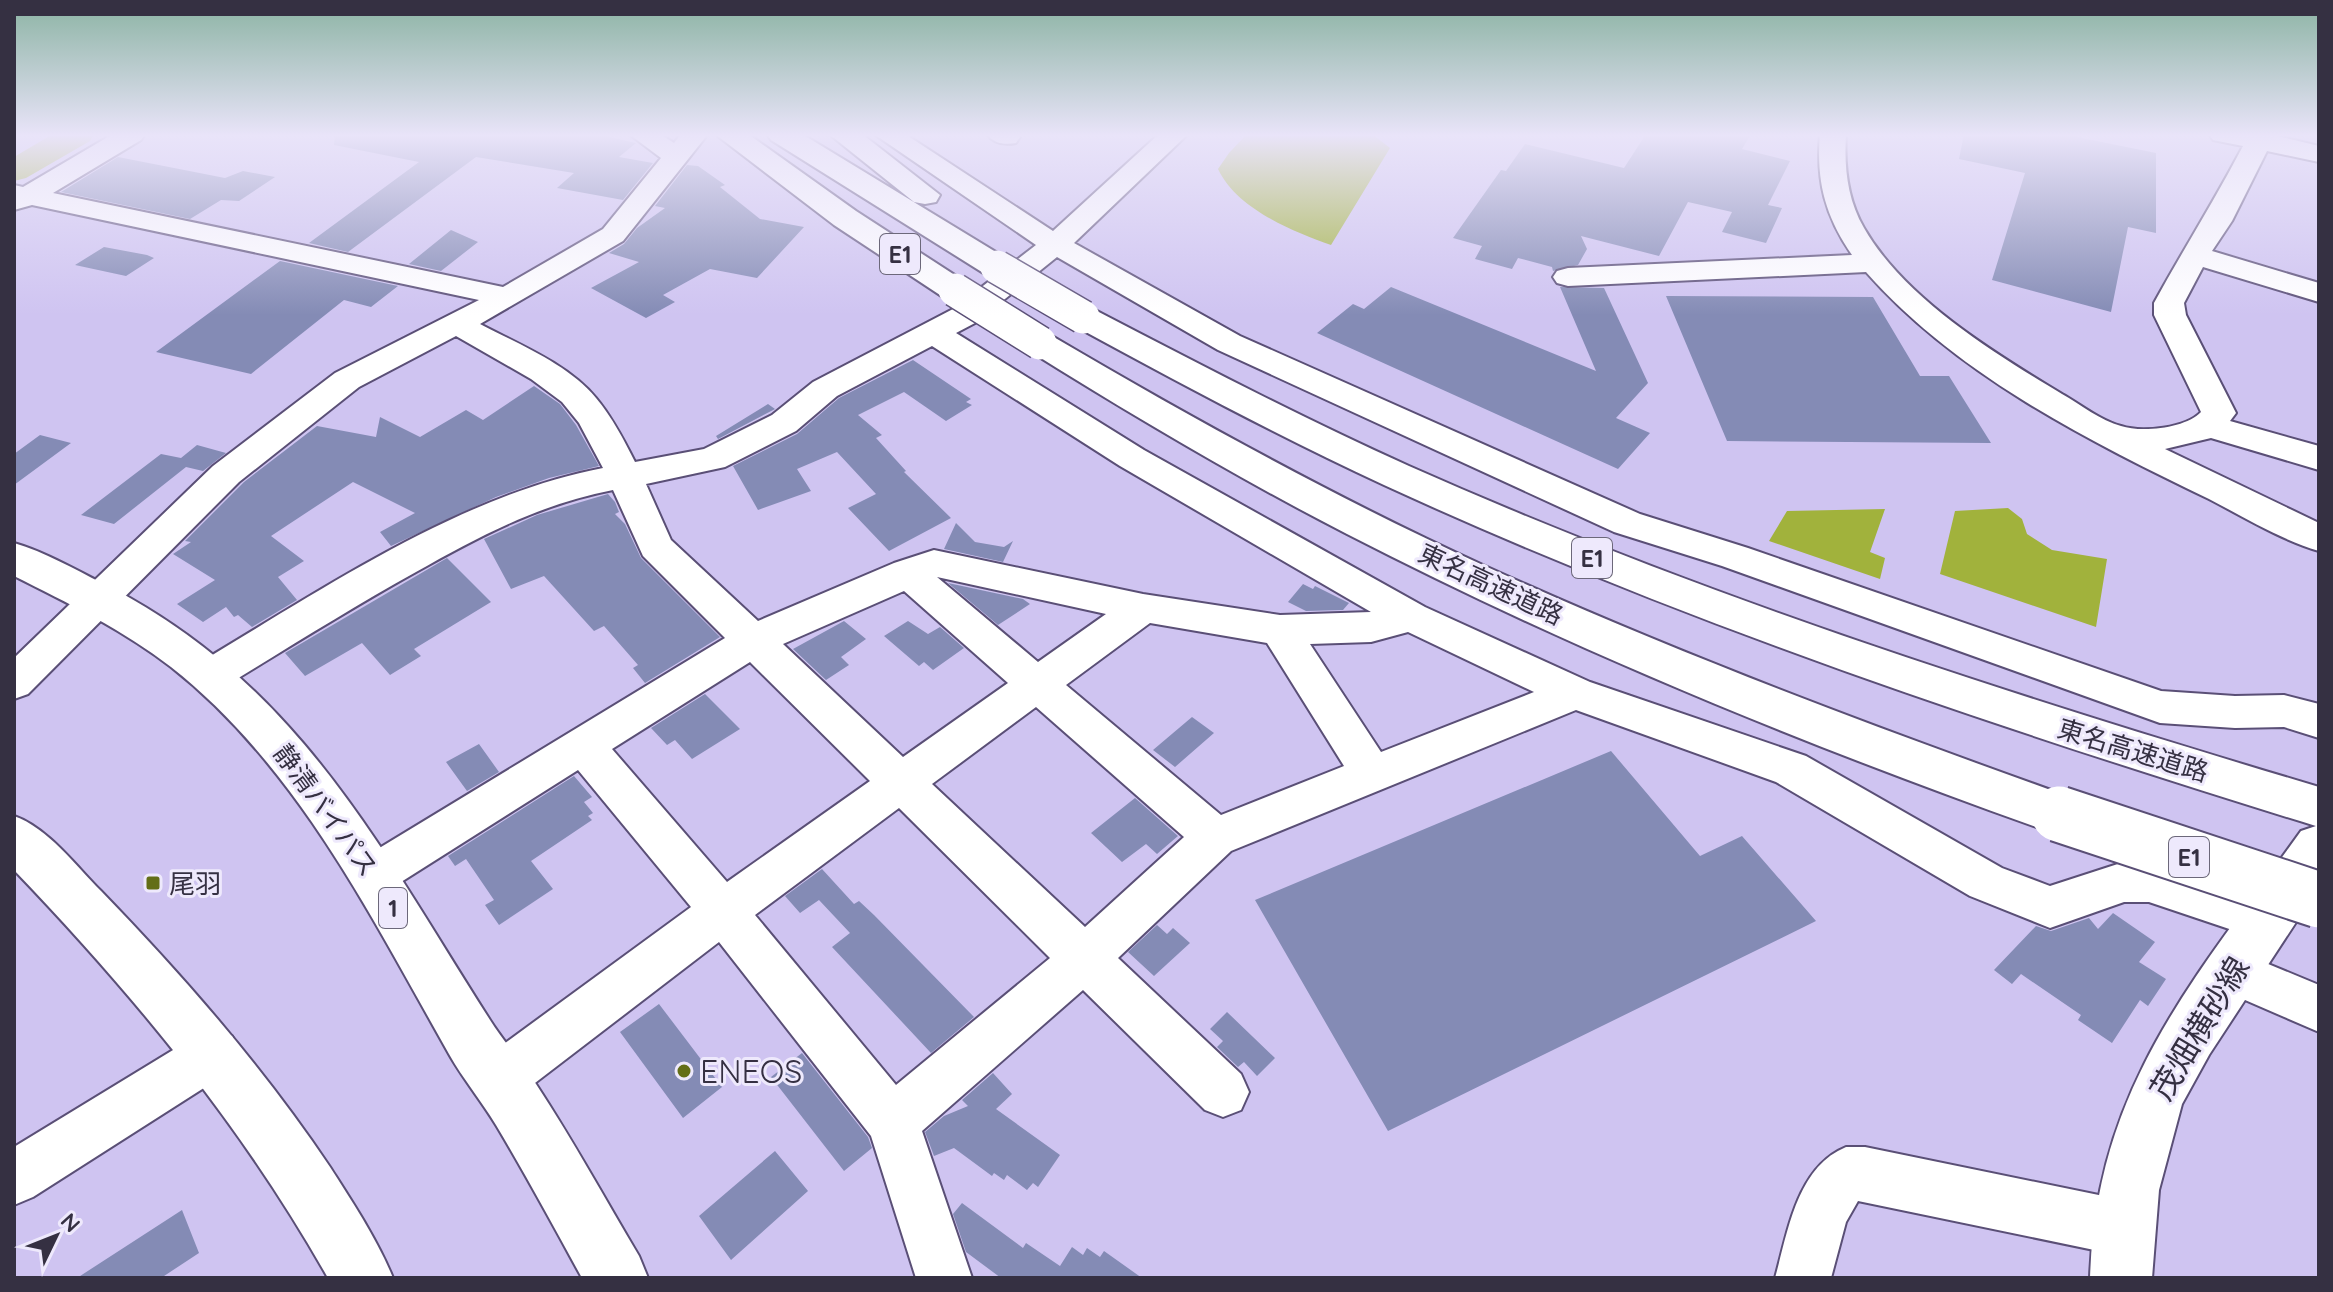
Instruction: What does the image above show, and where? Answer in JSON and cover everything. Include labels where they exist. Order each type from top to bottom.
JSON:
[{"type":"main road","name":"東名高速道路","points":[[802,194],[1155,413],[1468,576],[1650,657],[1848,737],[2059,814],[2319,900]]},
{"type":"main road","name":"東名高速道路","points":[[890,194],[1094,310],[1270,416],[1442,496],[1648,582],[1810,643],[2122,748],[2319,807]]},
{"type":"main road","points":[[923,194],[1008,260]]},
{"type":"main road","name":"静清バイパス","points":[[14,558],[98,599],[162,637],[211,675],[287,751],[323,798],[374,875],[476,1047],[500,1078],[617,1278]]},
{"type":"main road","points":[[14,837],[111,934],[214,1053],[284,1148],[362,1278]]},
{"type":"main road","name":"茂畑横砂線","points":[[2122,1253],[2135,1164],[2152,1105],[2170,1065],[2265,920],[2319,846]]},
{"type":"street","points":[[14,683],[226,474],[347,380],[508,297],[613,235],[652,194]]},
{"type":"street","points":[[977,194],[1056,244],[1229,343],[1627,523],[1735,557],[2160,707],[2235,712],[2284,711],[2319,721]]},
{"type":"street","points":[[211,675],[351,591],[486,517],[578,485],[713,459],[784,423],[825,389],[964,316],[1056,244],[1110,194]]},
{"type":"street","points":[[1837,194],[1841,211],[1875,263],[1899,291],[1960,343],[2047,402],[2319,538]]},
{"type":"street","points":[[2115,438],[2187,436],[2210,427],[2219,413],[2170,315],[2169,303],[2231,194]]},
{"type":"street","points":[[19,196],[508,297]]},
{"type":"street","points":[[2195,255],[2319,293]]},
{"type":"street","points":[[1568,277],[1875,263]]},
{"type":"street","points":[[456,323],[542,373],[583,403],[625,477],[656,547],[1223,1092]]},
{"type":"street","points":[[932,332],[1132,458],[1411,617],[1575,693],[1791,769],[1986,882],[2050,907],[2124,882],[2149,882],[2265,920]]},
{"type":"street","points":[[2210,427],[2319,458]]},
{"type":"street","points":[[374,875],[753,640],[934,563],[1143,608],[1280,630],[1371,627],[1411,617]]},
{"type":"street","points":[[907,573],[1215,837]]},
{"type":"street","points":[[500,1078],[723,911],[1143,608]]},
{"type":"street","points":[[1280,630],[1372,774]]},
{"type":"street","points":[[893,1122],[1084,959],[1215,837],[1575,693]]},
{"type":"street","points":[[582,744],[723,911],[893,1122],[944,1278]]},
{"type":"street","points":[[2232,971],[2319,1009]]},
{"type":"street","points":[[14,1178],[214,1053]]},
{"type":"street","points":[[1803,1278],[1827,1199],[1835,1183],[1846,1174],[1865,1174],[2122,1253]]},
{"type":"shaded area","points":[[1362,194],[1331,245],[1267,217],[1238,196]]},
{"type":"shaded area","points":[[2008,508],[2022,519],[2027,534],[2052,550],[2107,559],[2096,627],[1940,574],[1955,511]]},
{"type":"shaded area","points":[[1885,509],[1870,552],[1885,558],[1880,579],[1769,541],[1787,511]]},
{"type":"building","points":[[72,194],[249,194],[239,201],[221,200],[190,219]]},
{"type":"building","points":[[375,194],[426,194],[348,252],[309,243]]},
{"type":"building","points":[[592,194],[628,194],[623,200]]},
{"type":"building","points":[[664,194],[729,194],[760,219],[804,227],[757,278],[710,269],[663,295],[675,302],[646,318],[591,288],[639,262],[609,253],[665,208],[655,206]]},
{"type":"building","points":[[1484,194],[1773,194],[1768,205],[1782,208],[1766,243],[1722,232],[1732,212],[1688,202],[1659,256],[1581,236],[1587,249],[1578,265],[1553,271],[1552,267],[1518,258],[1512,269],[1475,259],[1482,246],[1453,238]]},
{"type":"building","points":[[2018,194],[2156,194],[2156,233],[2128,227],[2111,312],[1992,280]]},
{"type":"building","points":[[451,230],[478,242],[441,271],[409,264]]},
{"type":"building","points":[[104,247],[154,258],[126,276],[75,265]]},
{"type":"building","points":[[280,261],[398,286],[371,307],[344,300],[251,374],[156,352]]},
{"type":"building","points":[[1391,287],[1596,371],[1560,287],[1604,288],[1648,383],[1616,418],[1650,433],[1618,469],[1317,333],[1353,304],[1364,309]]},
{"type":"building","points":[[1666,296],[1873,297],[1920,376],[1949,376],[1991,443],[1727,441]]},
{"type":"building","points":[[913,360],[971,399],[966,402],[972,405],[946,421],[904,392],[858,415],[882,435],[876,438],[904,472],[951,518],[889,551],[848,508],[876,494],[837,452],[797,469],[811,491],[758,510],[733,466],[797,434],[839,398]]},
{"type":"building","points":[[534,386],[560,404],[599,466],[549,478],[496,497],[391,546],[380,532],[415,513],[353,482],[271,536],[304,561],[278,577],[297,600],[252,627],[238,615],[234,617],[226,607],[203,622],[177,604],[215,580],[173,554],[191,542],[185,541],[244,482],[317,426],[376,437],[380,417],[420,437],[466,410],[483,420]]},
{"type":"building","points":[[768,404],[775,409],[718,439],[716,436]]},
{"type":"building","points":[[40,435],[71,443],[14,485],[14,454]]},
{"type":"building","points":[[197,445],[226,453],[203,471],[186,467],[114,524],[81,515],[161,454],[181,458]]},
{"type":"building","points":[[608,494],[619,512],[615,514],[625,524],[641,558],[720,637],[645,683],[633,668],[638,665],[604,626],[594,631],[544,576],[511,589],[484,539],[537,515]]},
{"type":"building","points":[[956,523],[975,542],[1004,547],[1013,541],[1003,562],[944,549]]},
{"type":"building","points":[[447,558],[491,602],[414,649],[421,656],[390,675],[362,643],[305,676],[285,653]]},
{"type":"building","points":[[948,583],[1023,599],[1030,604],[998,625]]},
{"type":"building","points":[[1303,584],[1313,589],[1315,586],[1349,603],[1343,610],[1306,611],[1288,602]]},
{"type":"building","points":[[844,621],[866,639],[841,657],[849,665],[826,680],[793,649]]},
{"type":"building","points":[[908,621],[928,634],[940,627],[964,648],[933,670],[924,662],[919,666],[884,636]]},
{"type":"building","points":[[705,694],[740,729],[692,759],[675,740],[667,745],[651,728]]},
{"type":"building","points":[[1192,717],[1214,733],[1175,767],[1153,750]]},
{"type":"building","points":[[479,744],[499,772],[467,791],[446,762]]},
{"type":"building","points":[[1611,751],[1700,856],[1742,836],[1816,921],[1388,1131],[1255,900]]},
{"type":"building","points":[[574,776],[592,797],[584,802],[593,813],[588,816],[592,820],[531,861],[553,889],[499,925],[485,905],[494,900],[466,859],[455,866],[448,856]]},
{"type":"building","points":[[1135,798],[1178,836],[1157,854],[1146,844],[1122,862],[1091,833]]},
{"type":"building","points":[[822,869],[854,904],[859,901],[874,915],[974,1017],[931,1053],[832,947],[850,933],[819,900],[800,913],[785,896]]},
{"type":"building","points":[[2113,913],[2155,942],[2139,962],[2166,979],[2148,1006],[2140,1000],[2112,1043],[2078,1020],[2081,1015],[2021,974],[2012,984],[1994,970],[2036,926],[2051,931],[2089,918],[2098,929]]},
{"type":"building","points":[[1157,925],[1167,934],[1173,928],[1190,943],[1154,976],[1128,952]]},
{"type":"building","points":[[659,1004],[722,1087],[683,1118],[620,1032]]},
{"type":"building","points":[[1227,1012],[1275,1058],[1257,1076],[1244,1062],[1238,1067],[1217,1047],[1223,1041],[1210,1029]]},
{"type":"building","points":[[802,1053],[868,1137],[872,1148],[844,1171],[771,1077]]},
{"type":"building","points":[[993,1073],[1012,1094],[996,1109],[1060,1155],[1038,1187],[1033,1183],[1027,1190],[1007,1175],[1004,1180],[994,1173],[992,1176],[954,1148],[934,1156],[925,1132],[944,1116],[968,1106],[962,1100]]},
{"type":"building","points":[[775,1151],[808,1191],[731,1260],[699,1216]]},
{"type":"building","points":[[962,1203],[1023,1248],[1026,1243],[1060,1266],[1072,1247],[1083,1255],[1087,1248],[1100,1257],[1104,1251],[1142,1278],[1001,1278],[966,1252],[953,1214]]},
{"type":"building","points":[[182,1210],[199,1253],[161,1278],[77,1278]]},
{"type":"place","name":"尾羽","points":[[153,883]]},
{"type":"place","name":"ENEOS","points":[[684,1071]]}]
